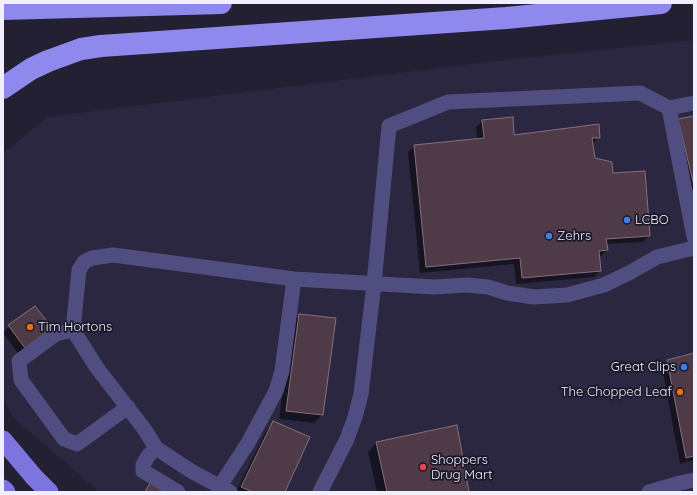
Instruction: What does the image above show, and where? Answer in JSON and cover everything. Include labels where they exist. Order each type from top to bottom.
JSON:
[{"type":"highway","points":[[10,10],[221,3]]},
{"type":"highway","points":[[3,88],[31,69],[48,61],[81,49],[101,46],[506,18],[660,3]]},
{"type":"main road","points":[[3,440],[34,477],[49,492]]},
{"type":"main road","points":[[3,489],[6,492]]},
{"type":"lane","points":[[320,492],[347,439],[356,417],[361,394],[374,284],[389,126],[448,102],[640,93],[669,108],[694,103]]},
{"type":"lane","points":[[669,108],[694,237]]},
{"type":"lane","points":[[294,279],[282,371],[276,391],[225,489],[191,471],[156,448],[145,430],[97,368],[73,330],[78,270],[84,262],[92,258],[113,255],[294,279],[434,287],[467,285],[488,286],[507,293],[534,297],[567,295],[604,285],[657,257],[694,248]]},
{"type":"lane","points":[[73,330],[56,334],[19,361],[21,380],[64,439],[77,444],[128,407]]},
{"type":"lane","points":[[156,448],[148,456],[143,465],[143,471],[178,492]]},
{"type":"lane","points":[[649,492],[680,482],[694,480]]},
{"type":"shaded area","points":[[694,40],[694,492],[99,492],[15,419],[3,398],[3,154],[47,117],[505,60]]},
{"type":"building","points":[[694,116],[694,186],[678,119]]},
{"type":"building","points":[[513,117],[514,135],[599,124],[600,138],[592,138],[595,158],[612,162],[613,173],[645,171],[650,236],[606,239],[608,250],[599,251],[601,271],[522,278],[520,258],[426,267],[414,145],[484,138],[482,120]]},
{"type":"building","name":"Tim Hortons","points":[[35,306],[52,328],[25,348],[8,325]]},
{"type":"building","points":[[299,314],[336,318],[323,415],[286,411]]},
{"type":"building","points":[[694,353],[694,456],[686,458],[667,360]]},
{"type":"building","points":[[273,421],[310,437],[285,492],[253,492],[241,487]]},
{"type":"building","name":"Shoppers Drug Mart","points":[[457,425],[469,492],[387,492],[376,442]]},
{"type":"building","points":[[150,483],[166,492],[145,492]]},
{"type":"place","name":"LCBO","points":[[627,220]]},
{"type":"place","name":"Zehrs","points":[[549,236]]},
{"type":"place","name":"Tim Hortons","points":[[30,327]]},
{"type":"place","name":"Great Clips","points":[[684,367]]},
{"type":"place","name":"The Chopped Leaf","points":[[680,392]]},
{"type":"place","name":"Shoppers Drug Mart","points":[[423,467]]}]
